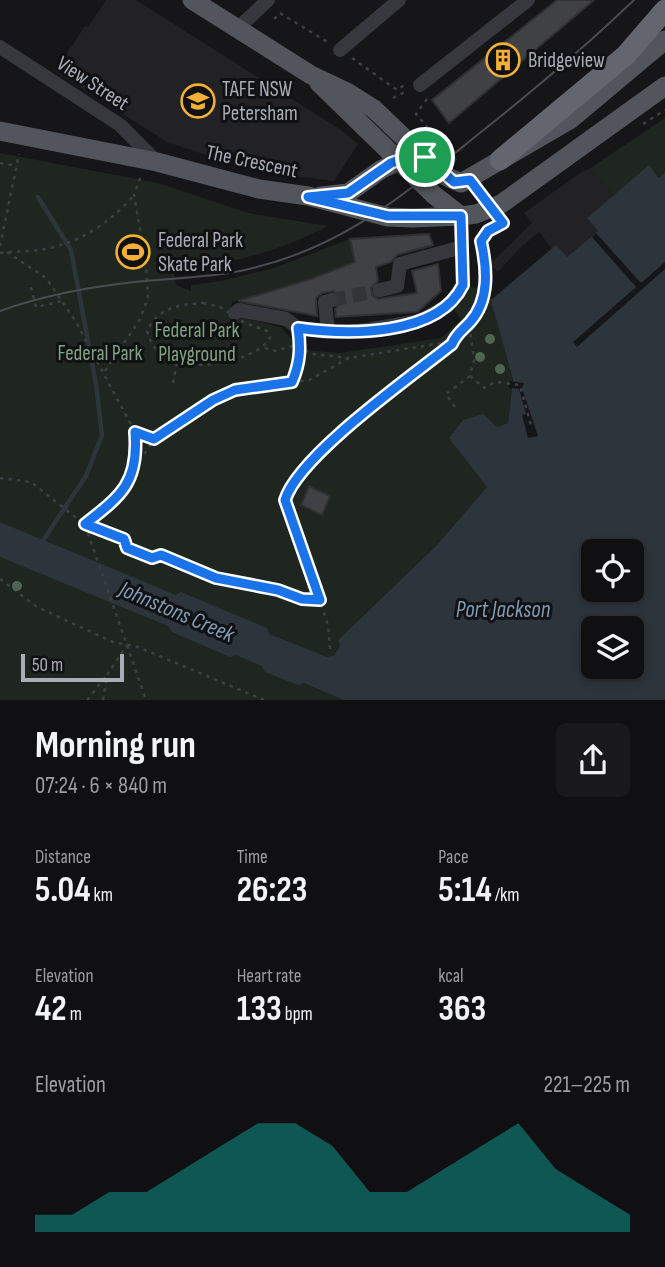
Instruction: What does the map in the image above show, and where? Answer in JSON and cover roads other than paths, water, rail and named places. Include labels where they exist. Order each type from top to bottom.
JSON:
[{"type":"highway","points":[[500,160],[626,55],[665,10]]},
{"type":"main road","points":[[192,0],[311,75],[374,108],[448,178],[466,182],[571,119],[665,40]]},
{"type":"main road","points":[[311,75],[434,195],[461,216]]},
{"type":"main road","name":"The Crescent","points":[[0,131],[157,162],[259,190],[308,197],[388,216],[461,216],[492,208],[552,170],[665,86]]},
{"type":"main road","points":[[308,197],[348,193],[398,159],[425,157]]},
{"type":"main road","points":[[425,157],[429,170],[461,216]]},
{"type":"street","points":[[237,29],[268,0]]},
{"type":"street","points":[[340,50],[399,0]]},
{"type":"street","points":[[420,85],[528,0]]},
{"type":"street","name":"View Street","points":[[0,47],[121,125],[157,162]]},
{"type":"street","points":[[235,313],[239,310],[286,319],[298,328],[328,332],[359,331],[420,321],[449,305],[463,285],[461,216]]},
{"type":"street","points":[[380,290],[397,286],[400,264],[462,247]]},
{"type":"street","points":[[328,332],[325,302],[332,300]]},
{"type":"water","name":"Port Jackson","points":[[649,165],[659,178],[665,172],[665,700],[344,700],[304,683],[298,685],[265,672],[262,666],[236,655],[230,657],[172,632],[168,626],[0,557],[0,522],[176,595],[181,592],[267,628],[269,634],[327,657],[335,655],[340,646],[338,640],[436,546],[487,487],[449,438],[463,420],[483,414],[497,427],[508,423],[513,380],[491,300],[556,245],[567,257],[598,231],[587,218]]},
{"type":"waterway","points":[[38,197],[71,250],[96,384],[102,435],[86,476],[40,545]]},
{"type":"tunnel","points":[[332,300],[380,290]]},
{"type":"tram line","points":[[0,311],[33,300],[83,289],[240,271],[276,262],[341,234],[370,217],[425,177],[540,84],[634,0]]},
{"type":"place","name":"Bridgeview","points":[[503,60]]},
{"type":"place","name":"TAFE NSW Petersham","points":[[198,101]]},
{"type":"place","name":"Federal Park Skate Park","points":[[133,252]]},
{"type":"park label","name":"Federal Park Playground","points":[[197,342]]},
{"type":"park label","name":"Federal Park","points":[[100,353]]},
{"type":"water label","name":"Johnstons Creek","points":[[177,611]]}]
